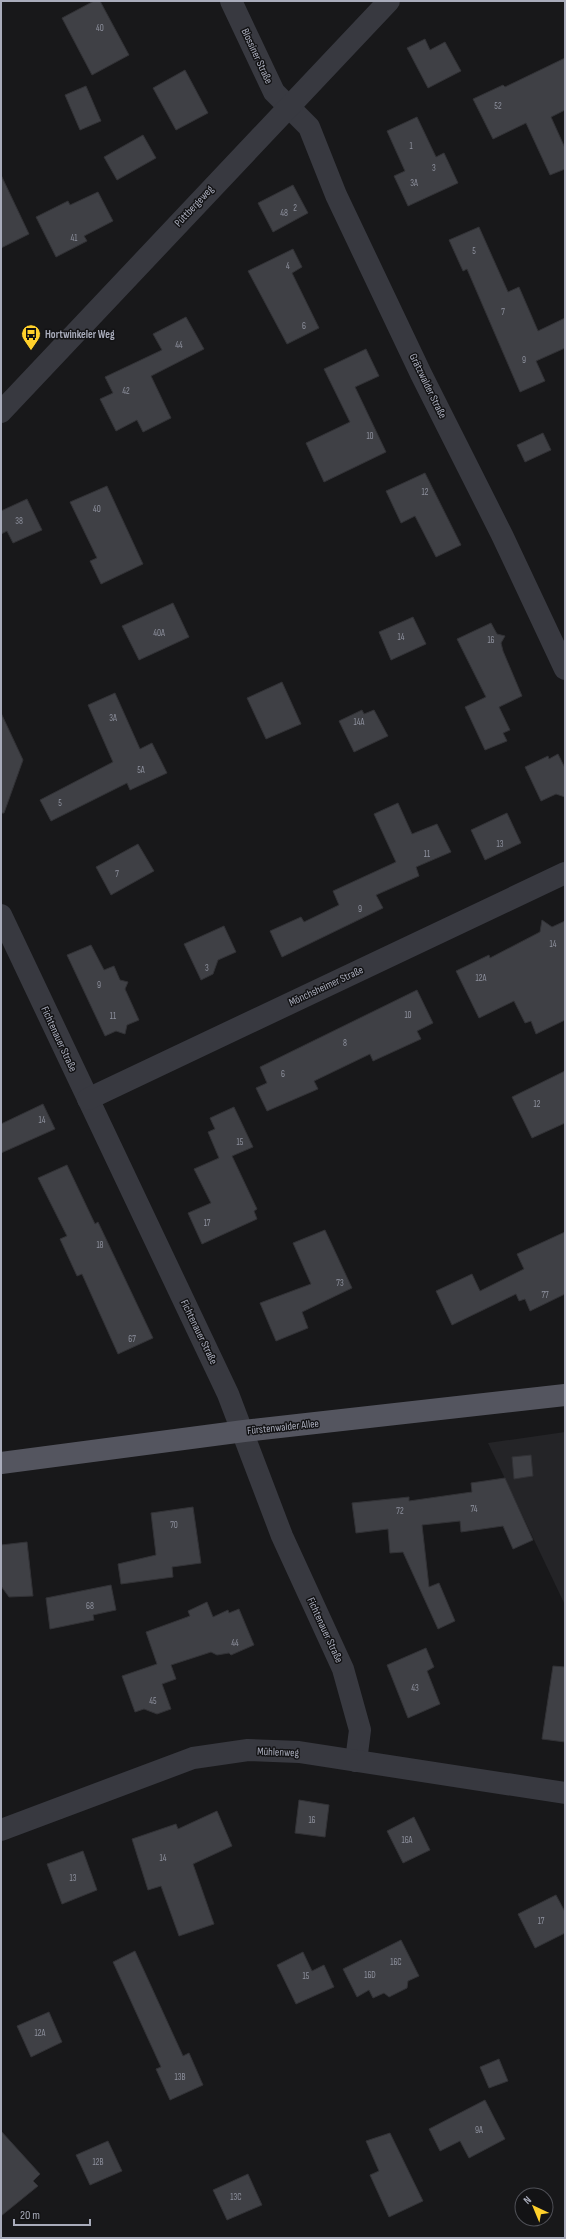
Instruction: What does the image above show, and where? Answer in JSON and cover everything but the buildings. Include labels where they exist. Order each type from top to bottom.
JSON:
[{"type":"main road","name":"Fürstenwalder Allee","points":[[1,1463],[244,1431],[565,1395]]},
{"type":"street","name":"Blossiner Straße","points":[[230,1],[274,92],[288,106]]},
{"type":"street","name":"Püttbergeweg","points":[[5,400],[389,1]]},
{"type":"street","name":"Grätzwalder Straße","points":[[288,106],[309,127],[336,195],[421,374],[502,536],[565,669]]},
{"type":"street","name":"Mönchsheimer Straße","points":[[88,1099],[565,873]]},
{"type":"street","name":"Fichtenauer Straße","points":[[1,915],[228,1394],[244,1431],[282,1536],[343,1669],[360,1730],[356,1761]]},
{"type":"street","name":"Mühlenweg","points":[[1,1830],[193,1758],[248,1750],[299,1752],[565,1793]]},
{"type":"shaded area","points":[[565,1432],[565,1605],[488,1443]]},
{"type":"place","name":"Hortwinkeler Weg","points":[[31,351]]}]
